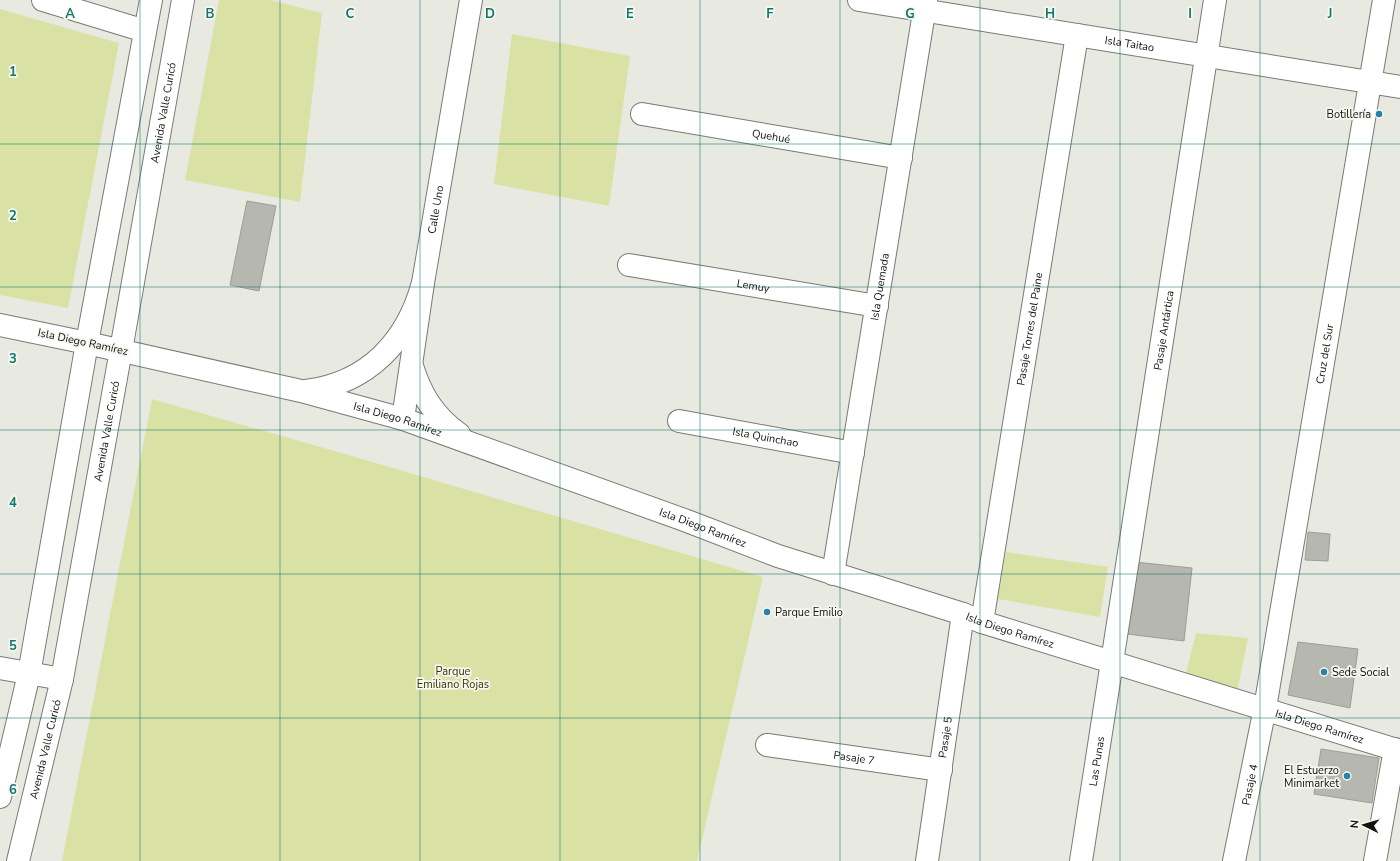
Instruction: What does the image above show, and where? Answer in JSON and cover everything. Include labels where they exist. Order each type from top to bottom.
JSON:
[{"type":"street","points":[[42,0],[145,31]]},
{"type":"street","points":[[0,797],[29,674],[87,342],[152,0]]},
{"type":"street","name":"Avenida Valle Curicó","points":[[18,861],[62,679],[183,0]]},
{"type":"street","name":"Calle Uno","points":[[403,419],[423,283],[471,0]]},
{"type":"street","name":"Isla Taitao","points":[[859,0],[926,5],[1077,35],[1400,88]]},
{"type":"street","name":"Pasaje Antártica","points":[[1112,662],[1215,0]]},
{"type":"street","name":"Cruz del Sur","points":[[1265,708],[1384,0]]},
{"type":"street","name":"Isla Quemada","points":[[833,574],[926,5]]},
{"type":"street","name":"Pasaje Torres del Paine","points":[[973,618],[1077,35]]},
{"type":"street","name":"Quehué","points":[[642,114],[901,158]]},
{"type":"street","name":"Lemuy","points":[[629,265],[877,306]]},
{"type":"street","points":[[301,391],[317,389],[349,379],[381,358],[395,342],[410,319],[423,283]]},
{"type":"street","name":"Isla Diego Ramírez","points":[[0,326],[87,342],[301,391],[403,419],[687,521],[778,556],[1112,662],[1397,750]]},
{"type":"street","points":[[412,366],[426,402],[436,415],[447,426],[477,446]]},
{"type":"street","name":"Isla Quinchao","points":[[679,421],[853,453]]},
{"type":"street","name":"Pasaje 5","points":[[927,861],[940,770],[973,618]]},
{"type":"street","name":"Las Punas","points":[[1081,861],[1112,662]]},
{"type":"street","points":[[0,668],[62,679]]},
{"type":"street","name":"Pasaje 4","points":[[1234,861],[1265,708]]},
{"type":"street","name":"Pasaje 7","points":[[767,746],[940,770]]},
{"type":"street","points":[[1375,861],[1397,750]]},
{"type":"green space","points":[[219,0],[270,0],[322,13],[300,202],[185,180]]},
{"type":"green space","points":[[0,9],[119,43],[68,308],[0,295]]},
{"type":"green space","points":[[512,34],[630,56],[609,206],[494,184]]},
{"type":"green space","name":"Parque Emiliano Rojas","points":[[152,399],[352,456],[763,577],[697,861],[62,861]]},
{"type":"green space","points":[[1006,552],[1108,567],[1100,617],[998,599]]},
{"type":"green space","points":[[1196,633],[1248,638],[1237,691],[1185,677]]},
{"type":"building","points":[[247,201],[276,206],[259,291],[230,285]]},
{"type":"building","points":[[1308,532],[1330,534],[1328,561],[1305,560]]},
{"type":"building","points":[[1135,562],[1192,568],[1184,641],[1127,634]]},
{"type":"building","name":"Sede Social","points":[[1298,642],[1358,649],[1350,708],[1288,695]]},
{"type":"building","name":"El Estuerzo Minimarket","points":[[1321,749],[1379,758],[1372,803],[1314,794]]},
{"type":"place","name":"Botillería","points":[[1379,114]]},
{"type":"place","name":"Parque Emilio","points":[[767,612]]},
{"type":"place","name":"Sede Social","points":[[1324,672]]},
{"type":"place","name":"El Estuerzo Minimarket","points":[[1347,776]]}]
